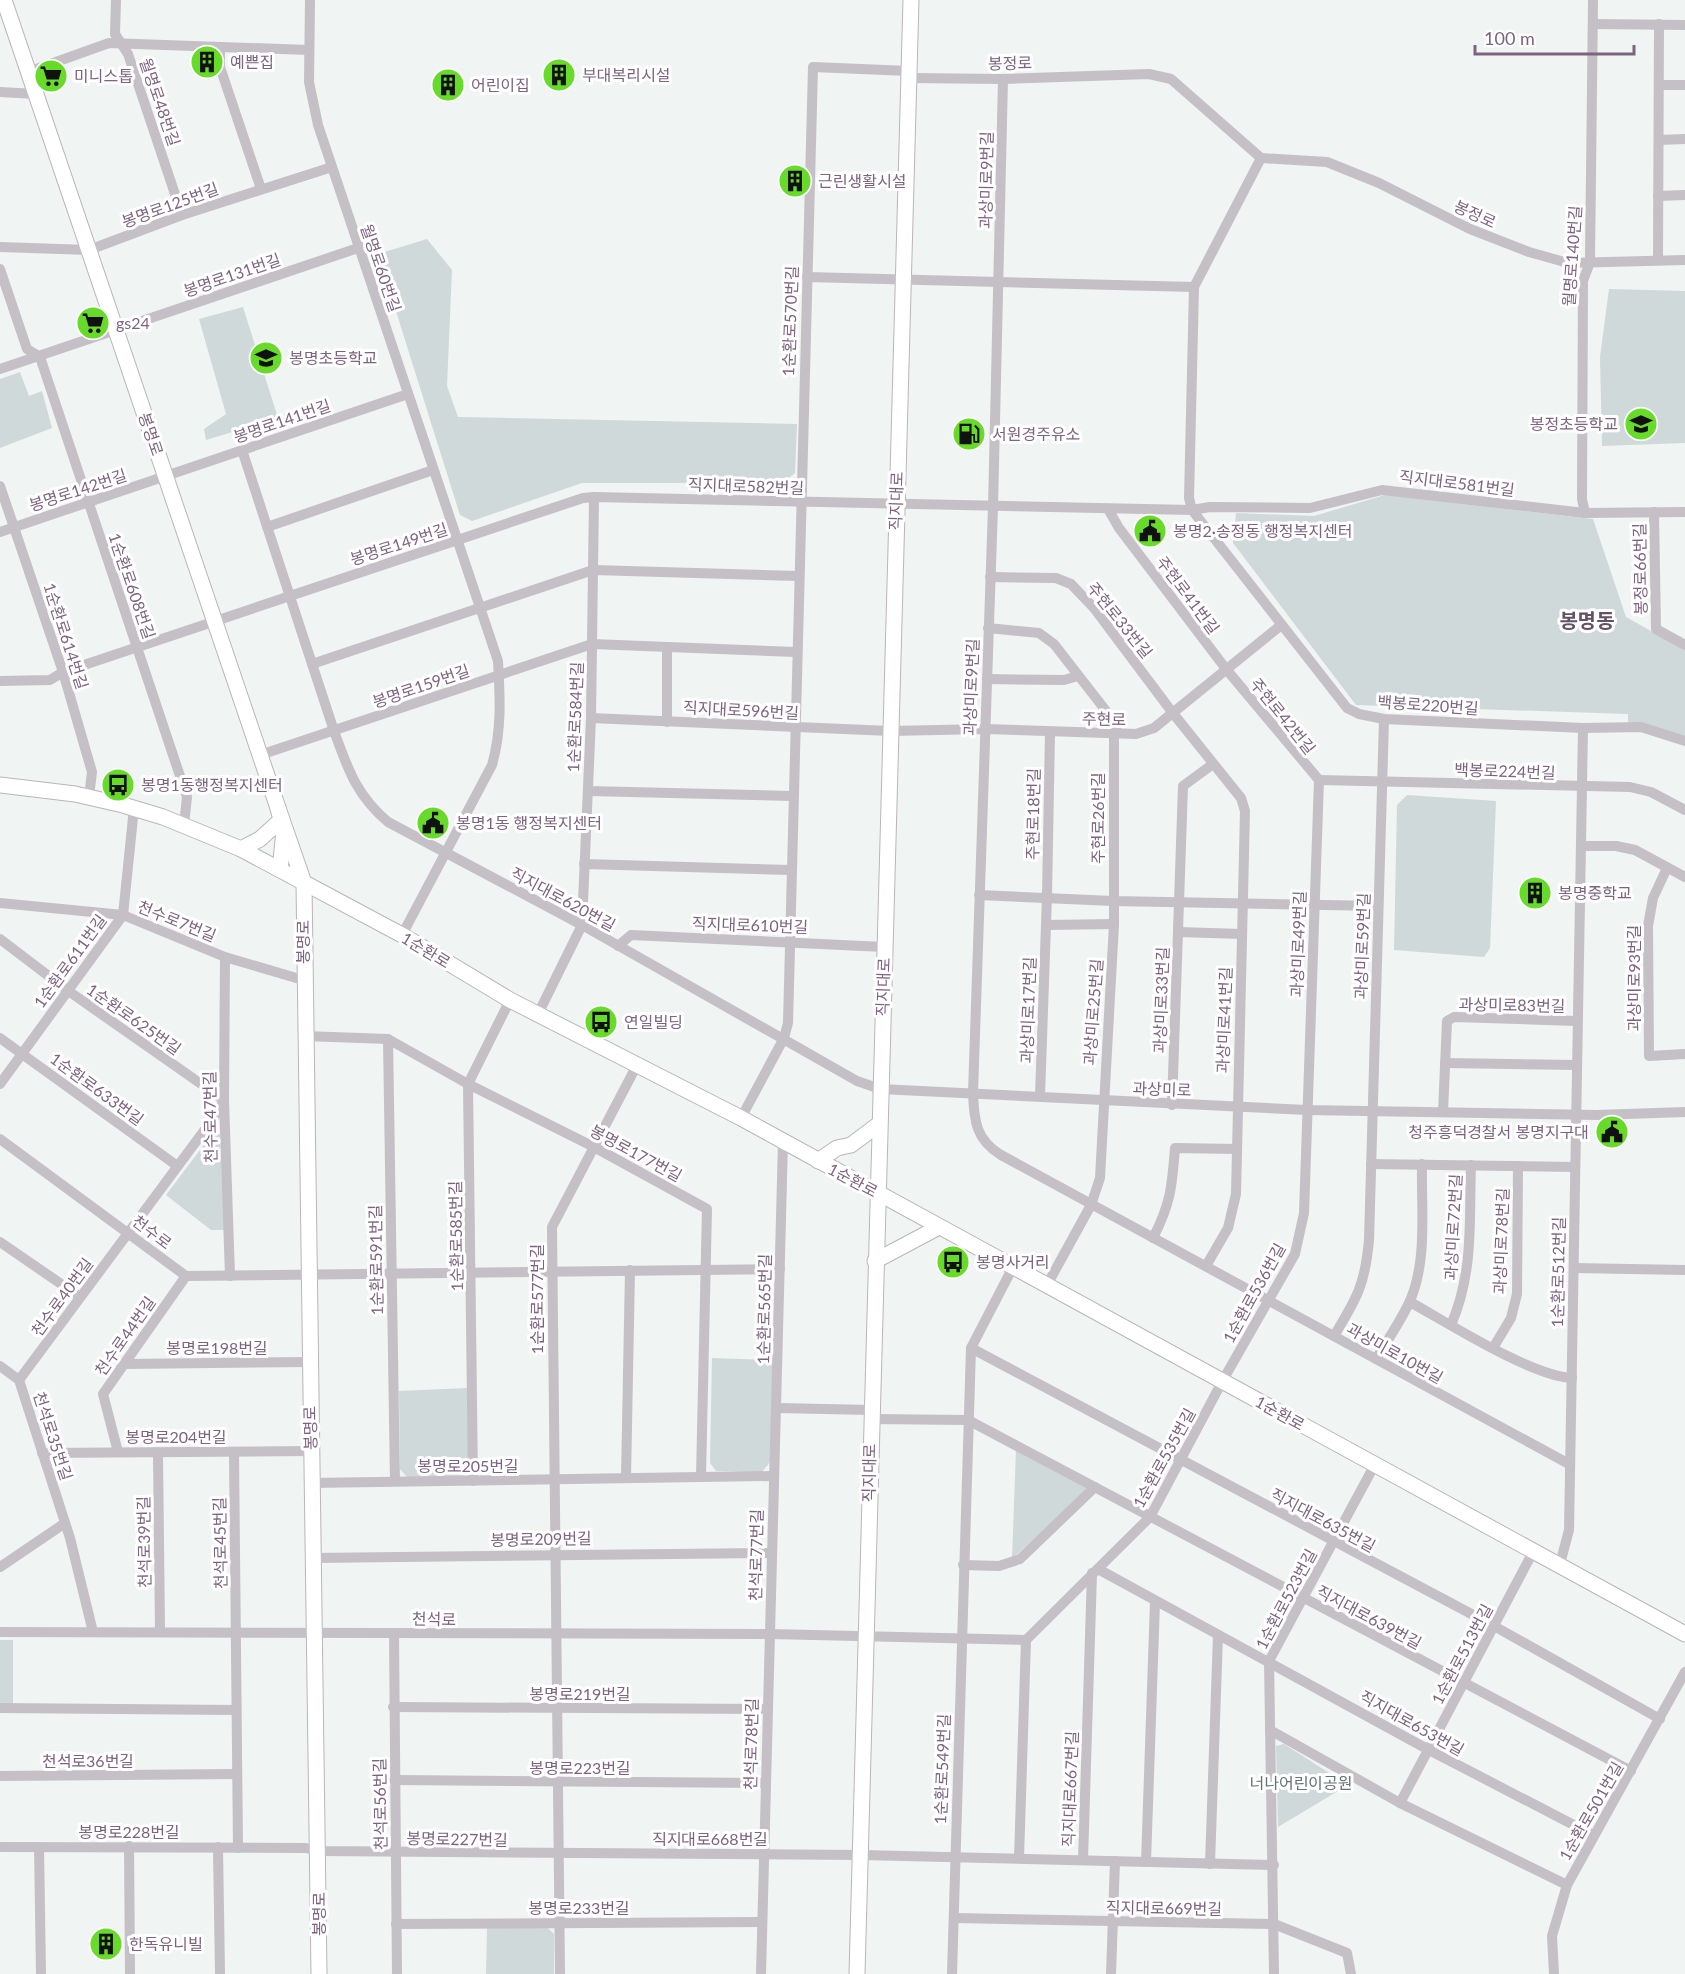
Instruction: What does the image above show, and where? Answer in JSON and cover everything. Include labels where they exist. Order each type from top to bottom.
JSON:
[{"type":"street","name":"봉명로","points":[[4,0],[279,814],[284,831],[280,870]]},
{"type":"street","name":"월명로48번길","points":[[116,0],[115,34],[123,44],[182,215]]},
{"type":"street","name":"월명로60번길","points":[[310,0],[309,82],[313,105],[358,248],[498,661],[501,699],[498,746],[492,765],[402,935]]},
{"type":"street","name":"직지대로","points":[[857,1974],[911,0]]},
{"type":"street","name":"월명로140번길","points":[[1585,513],[1582,499],[1584,281],[1590,262],[1593,0]]},
{"type":"street","points":[[1593,24],[1685,24]]},
{"type":"street","points":[[1658,260],[1659,24]]},
{"type":"street","points":[[28,72],[109,43],[309,50]]},
{"type":"street","points":[[220,48],[220,67],[261,189]]},
{"type":"street","name":"봉정로","points":[[813,67],[1003,79],[1149,74],[1171,79],[1261,158],[1327,162],[1379,183],[1470,229],[1519,248],[1568,263],[1685,260]]},
{"type":"street","name":"1순환로570번길","points":[[741,1118],[784,1038],[788,1023],[813,67]]},
{"type":"street","name":"과상미로9번길","points":[[973,1093],[993,507],[1003,79]]},
{"type":"street","points":[[1659,85],[1685,85]]},
{"type":"street","points":[[0,92],[36,94]]},
{"type":"street","points":[[1659,140],[1685,139]]},
{"type":"street","points":[[1192,510],[1189,498],[1194,287],[1261,158]]},
{"type":"street","name":"봉명로125번길","points":[[89,250],[182,215],[332,167]]},
{"type":"street","points":[[1658,196],[1685,195]]},
{"type":"street","points":[[0,247],[89,250]]},
{"type":"street","name":"봉명로131번길","points":[[0,369],[358,248]]},
{"type":"street","points":[[0,270],[27,349],[40,357]]},
{"type":"street","points":[[807,277],[1194,287]]},
{"type":"street","name":"1순환로608번길","points":[[40,357],[187,797],[184,825]]},
{"type":"street","name":"봉명로141번길","points":[[165,476],[408,394]]},
{"type":"street","name":"직지대로620번길","points":[[242,450],[334,732],[351,777],[373,809],[388,822],[446,855],[582,925],[856,1081],[880,1089]]},
{"type":"street","points":[[267,527],[433,471]]},
{"type":"street","name":"봉명로142번길","points":[[0,532],[165,476]]},
{"type":"street","name":"1순환로614번길","points":[[0,486],[63,672],[92,772],[89,797]]},
{"type":"street","name":"직지대로581번길","points":[[896,505],[1192,510],[1210,507],[1310,508],[1382,490],[1585,513],[1685,512]]},
{"type":"street","name":"직지대로582번길","points":[[594,497],[896,505]]},
{"type":"street","name":"봉명로149번길","points":[[0,681],[50,681],[63,672],[290,595],[583,498],[594,497]]},
{"type":"street","name":"1순환로584번길","points":[[538,1014],[582,925],[591,718],[594,497]]},
{"type":"street","name":"주현로41번길","points":[[1108,509],[1119,528],[1226,669]]},
{"type":"street","name":"백봉로220번길","points":[[1192,510],[1280,626],[1347,708],[1359,714],[1383,719],[1583,728],[1641,727],[1685,741]]},
{"type":"street","name":"봉정로66번길","points":[[1654,512],[1656,629],[1685,645]]},
{"type":"street","points":[[312,664],[593,570],[798,576]]},
{"type":"street","name":"주현로33번길","points":[[990,577],[1056,578],[1071,584],[1094,608],[1214,764]]},
{"type":"street","name":"주현로","points":[[890,731],[985,729],[1136,734],[1154,728],[1280,626]]},
{"type":"street","points":[[988,628],[1021,629],[1039,633],[1054,644],[1117,725],[1114,735]]},
{"type":"street","name":"1순환로584번길","points":[[592,644],[667,647]]},
{"type":"street","name":"봉명로159번길","points":[[260,755],[592,644]]},
{"type":"street","points":[[667,722],[667,647],[796,652]]},
{"type":"street","name":"주현로42번길","points":[[1226,669],[1319,780]]},
{"type":"street","points":[[987,679],[1064,680],[1078,676]]},
{"type":"street","name":"직지대로596번길","points":[[591,718],[890,731]]},
{"type":"street","name":"과상미로59번길","points":[[1334,1336],[1355,1302],[1366,1276],[1373,1110],[1383,719]]},
{"type":"street","name":"과상미로83번길","points":[[1576,1114],[1576,1021],[1584,788],[1583,728]]},
{"type":"street","name":"주현로18번길","points":[[1046,925],[1050,732]]},
{"type":"street","name":"주현로26번길","points":[[1114,735],[1114,924]]},
{"type":"street","name":"과상미로33번길","points":[[1172,1105],[1183,786],[1214,764]]},
{"type":"street","name":"과상미로41번길","points":[[1214,764],[1241,798],[1245,810],[1237,1149]]},
{"type":"street","name":"백봉로224번길","points":[[1319,780],[1584,788],[1630,787],[1651,792],[1685,810]]},
{"type":"street","name":"과상미로49번길","points":[[1307,1110],[1319,780]]},
{"type":"street","name":"1순환로","points":[[0,784],[27,786],[89,797],[134,808],[184,825],[241,849],[402,935],[510,1000],[741,1118],[1685,1634]]},
{"type":"street","name":"1순환로584번길","points":[[588,791],[793,796]]},
{"type":"street","name":"1순환로611번길","points":[[0,1084],[123,915],[134,808]]},
{"type":"street","name":"봉명로","points":[[279,814],[304,883],[303,980],[319,1974]]},
{"type":"street","points":[[241,849],[260,839],[279,814]]},
{"type":"street","points":[[1582,846],[1616,846],[1635,850],[1685,877]]},
{"type":"street","points":[[584,864],[791,870]]},
{"type":"street","name":"과상미로93번길","points":[[1667,868],[1653,898],[1648,926],[1649,1056],[1685,1054]]},
{"type":"street","points":[[979,895],[1047,896],[1113,901],[1378,906]]},
{"type":"street","name":"천수로7번길","points":[[0,903],[123,915],[225,957],[303,980]]},
{"type":"street","points":[[1046,925],[1114,924]]},
{"type":"street","name":"과상미로25번길","points":[[1047,1285],[1091,1204],[1100,1178],[1102,1101],[1114,924]]},
{"type":"street","name":"과상미로17번길","points":[[1040,1096],[1046,925]]},
{"type":"street","points":[[1178,932],[1242,934]]},
{"type":"street","name":"직지대로610번길","points":[[618,946],[631,935],[884,947]]},
{"type":"street","name":"1순환로625번길","points":[[0,939],[67,990],[224,1100]]},
{"type":"street","name":"천수로47번길","points":[[225,957],[224,1100],[230,1276]]},
{"type":"street","name":"1순환로585번길","points":[[473,1481],[468,1084],[510,1000]]},
{"type":"street","name":"과상미로83번길","points":[[1445,1063],[1447,1021],[1454,1017],[1576,1021]]},
{"type":"street","name":"봉명로177번길","points":[[304,1036],[388,1039],[468,1084],[594,1147],[708,1209],[701,1476]]},
{"type":"street","name":"1순환로633번길","points":[[0,1038],[176,1165]]},
{"type":"street","name":"1순환로591번길","points":[[388,1039],[395,1481]]},
{"type":"street","points":[[1443,1112],[1445,1063],[1576,1065]]},
{"type":"street","name":"1순환로577번길","points":[[560,1974],[552,1227],[637,1065]]},
{"type":"street","name":"과상미로","points":[[880,1089],[1307,1110],[1576,1114],[1685,1112]]},
{"type":"street","name":"과상미로10번길","points":[[973,1093],[978,1135],[989,1148],[1569,1464]]},
{"type":"street","name":"천수로40번길","points":[[19,1380],[176,1165],[215,1116],[224,1100]]},
{"type":"street","name":"1순환로536번길","points":[[1223,1380],[1295,1254],[1302,1234],[1307,1110]]},
{"type":"street","name":"1순환로512번길","points":[[1560,1564],[1569,1530],[1576,1114]]},
{"type":"street","points":[[818,1161],[837,1148],[852,1145],[879,1124]]},
{"type":"street","name":"천수로","points":[[0,1140],[129,1232],[186,1276]]},
{"type":"street","name":"1순환로565번길","points":[[772,1476],[778,1408],[783,1142]]},
{"type":"street","points":[[1153,1238],[1170,1202],[1175,1148],[1237,1149],[1234,1211],[1228,1228],[1206,1266]]},
{"type":"street","points":[[1371,1164],[1575,1167]]},
{"type":"street","points":[[1376,1359],[1410,1302],[1420,1263],[1422,1164]]},
{"type":"street","name":"과상미로72번길","points":[[1451,1325],[1463,1298],[1467,1278],[1471,1165]]},
{"type":"street","name":"과상미로78번길","points":[[1493,1348],[1510,1318],[1517,1294],[1518,1166]]},
{"type":"street","points":[[875,1261],[939,1227]]},
{"type":"street","points":[[0,1242],[80,1297]]},
{"type":"street","name":"1순환로549번길","points":[[952,1974],[971,1348],[1013,1267]]},
{"type":"street","points":[[1574,1268],[1685,1270]]},
{"type":"street","points":[[186,1276],[780,1269]]},
{"type":"street","points":[[626,1478],[630,1270]]},
{"type":"street","name":"천수로44번길","points":[[118,1452],[103,1394],[186,1276]]},
{"type":"street","points":[[1410,1302],[1493,1348],[1558,1377],[1572,1378]]},
{"type":"street","name":"직지대로635번길","points":[[971,1348],[1494,1626],[1660,1719]]},
{"type":"street","name":"봉명로198번길","points":[[125,1364],[309,1362]]},
{"type":"street","name":"천석로35번길","points":[[0,1366],[19,1380],[65,1523],[93,1632]]},
{"type":"street","name":"1순환로535번길","points":[[1095,1571],[1150,1517],[1223,1380]]},
{"type":"street","name":"직지대로639번길","points":[[778,1408],[968,1420],[1631,1771]]},
{"type":"street","name":"봉명로204번길","points":[[42,1453],[310,1451]]},
{"type":"street","name":"천석로39번길","points":[[158,1453],[160,1632]]},
{"type":"street","name":"천석로45번길","points":[[234,1453],[238,1848]]},
{"type":"street","name":"1순환로523번길","points":[[1274,1974],[1269,1661],[1374,1466]]},
{"type":"street","name":"봉명로205번길","points":[[311,1483],[772,1476]]},
{"type":"street","name":"천석로77번길","points":[[770,1634],[772,1476]]},
{"type":"street","points":[[963,1565],[1010,1565],[1095,1487]]},
{"type":"street","points":[[0,1567],[65,1523]]},
{"type":"street","name":"1순환로513번길","points":[[1400,1803],[1534,1550]]},
{"type":"street","name":"봉명로209번길","points":[[312,1558],[554,1553],[771,1553]]},
{"type":"street","points":[[1019,1858],[1026,1640],[1095,1571]]},
{"type":"street","name":"직지대로653번길","points":[[1095,1571],[1269,1661],[1429,1750],[1593,1835]]},
{"type":"street","name":"직지대로667번길","points":[[1083,1860],[1095,1571]]},
{"type":"street","points":[[1146,1862],[1155,1602]]},
{"type":"street","name":"천석로","points":[[0,1632],[868,1636]]},
{"type":"street","name":"천석로56번길","points":[[394,1633],[397,1974]]},
{"type":"street","name":"천석로78번길","points":[[760,1974],[770,1634]]},
{"type":"street","points":[[1210,1864],[1218,1635]]},
{"type":"street","points":[[868,1636],[1026,1640]]},
{"type":"street","name":"1순환로501번길","points":[[1554,1974],[1552,1936],[1567,1884],[1685,1672]]},
{"type":"street","name":"봉명로219번길","points":[[393,1707],[767,1709]]},
{"type":"street","points":[[0,1708],[236,1710]]},
{"type":"street","points":[[1270,1730],[1400,1803],[1567,1884]]},
{"type":"street","name":"천석로36번길","points":[[0,1776],[237,1774]]},
{"type":"street","name":"봉명로223번길","points":[[394,1780],[765,1783]]},
{"type":"street","points":[[129,1846],[130,1974]]},
{"type":"street","name":"봉명로228번길","points":[[0,1847],[306,1848],[318,1851]]},
{"type":"street","points":[[39,1847],[41,1974]]},
{"type":"street","points":[[218,1847],[220,1974]]},
{"type":"street","name":"봉명로227번길","points":[[318,1851],[558,1855]]},
{"type":"street","name":"직지대로668번길","points":[[558,1855],[862,1855]]},
{"type":"street","name":"직지대로667번길","points":[[862,1855],[1274,1865]]},
{"type":"street","points":[[1111,1974],[1115,1861]]},
{"type":"street","name":"직지대로669번길","points":[[954,1918],[1113,1923],[1274,1924],[1347,1953],[1351,1974]]},
{"type":"street","name":"봉명로233번길","points":[[396,1924],[761,1922]]},
{"type":"green space","points":[[427,239],[452,270],[447,386],[458,417],[797,424],[795,473],[783,483],[582,483],[472,521],[460,515],[378,254]]},
{"type":"green space","name":"봉정초등학교","points":[[1609,289],[1685,291],[1685,443],[1602,446],[1600,357]]},
{"type":"green space","points":[[243,307],[278,418],[206,440],[204,429],[226,414],[199,319]]},
{"type":"green space","points":[[20,372],[29,396],[42,391],[52,428],[0,448],[0,379]]},
{"type":"green space","points":[[1385,495],[1593,519],[1626,617],[1685,650],[1685,737],[1628,722],[1628,714],[1356,705],[1233,543],[1236,513],[1314,516]]},
{"type":"green space","points":[[1407,795],[1496,801],[1490,948],[1484,957],[1394,950],[1397,805]]},
{"type":"green space","points":[[212,1134],[220,1134],[224,1230],[211,1230],[166,1195]]},
{"type":"green space","points":[[712,1358],[773,1360],[770,1462],[762,1472],[716,1471],[710,1463]]},
{"type":"green space","points":[[468,1388],[469,1469],[463,1477],[408,1478],[400,1469],[399,1391]]},
{"type":"green space","points":[[1016,1449],[1087,1486],[1087,1490],[1012,1559]]},
{"type":"green space","points":[[0,1640],[13,1640],[13,1704],[0,1704]]},
{"type":"green space","name":"너나어린이공원","points":[[1284,1744],[1348,1785],[1278,1827],[1276,1746]]},
{"type":"green space","points":[[487,1928],[548,1928],[554,1934],[554,1974],[486,1974]]},
{"type":"place","name":"예쁜집","points":[[207,62]]},
{"type":"place","name":"부대복리시설","points":[[559,75]]},
{"type":"place","name":"미니스톱","points":[[51,76]]},
{"type":"place","name":"어린이집","points":[[448,85]]},
{"type":"place","name":"근린생활시설","points":[[795,181]]},
{"type":"place","name":"gs24","points":[[93,323]]},
{"type":"place","name":"봉명초등학교","points":[[266,358]]},
{"type":"place","name":"봉정초등학교","points":[[1641,424]]},
{"type":"place","name":"서원경주유소","points":[[969,434]]},
{"type":"place","name":"봉명2·송정동 행정복지센터","points":[[1150,531]]},
{"type":"place","name":"봉명1동행정복지센터","points":[[118,785]]},
{"type":"place","name":"봉명1동 행정복지센터","points":[[433,823]]},
{"type":"place","name":"봉명중학교","points":[[1535,893]]},
{"type":"place","name":"연일빌딩","points":[[601,1022]]},
{"type":"place","name":"청주흥덕경찰서 봉명지구대","points":[[1612,1132]]},
{"type":"place","name":"봉명사거리","points":[[953,1262]]},
{"type":"place","name":"한독유니빌","points":[[106,1944]]},
{"type":"district","name":"봉명동","points":[[1587,621]]}]
